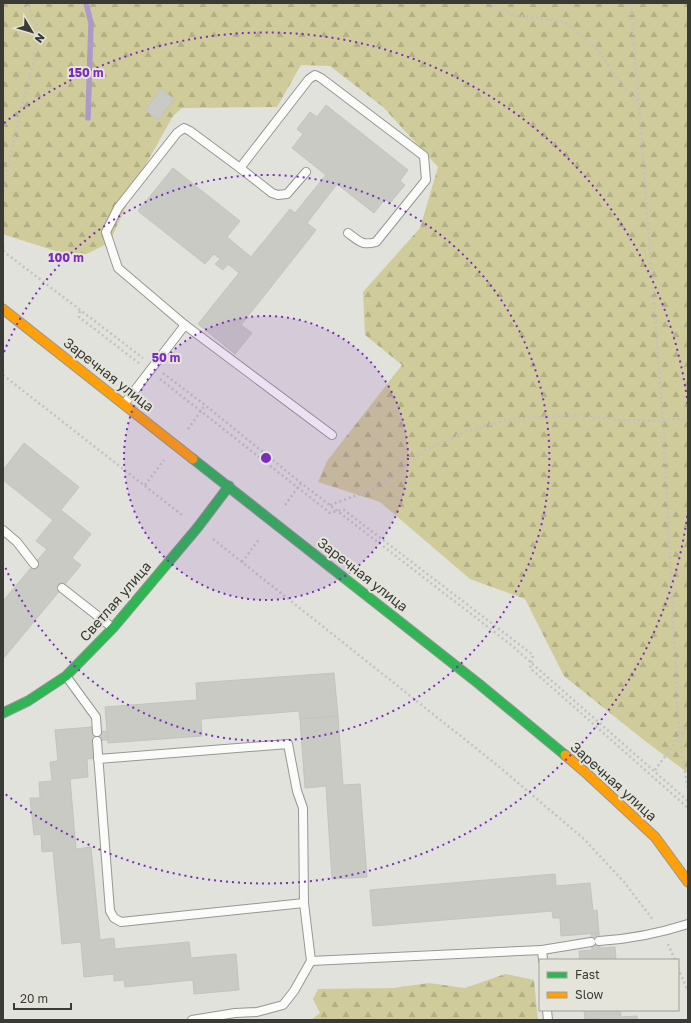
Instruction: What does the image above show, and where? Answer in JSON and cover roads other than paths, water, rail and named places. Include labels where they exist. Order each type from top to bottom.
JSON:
[{"type":"street","name":"Заречная улица","points":[[3,309],[479,684],[585,772],[655,838],[688,882]]},
{"type":"street","name":"Светлая улица","points":[[3,713],[28,701],[66,676],[113,628],[198,527],[229,486]]},
{"type":"lane","points":[[240,168],[309,79],[315,75],[321,78],[424,156],[426,180],[376,242],[367,244],[360,242],[348,233]]},
{"type":"lane","points":[[306,172],[287,194],[278,195],[272,193],[184,128],[177,133],[118,208],[106,232],[118,268],[185,325],[332,435]]},
{"type":"lane","points":[[124,404],[185,325]]},
{"type":"lane","points":[[3,530],[17,542],[34,564]]},
{"type":"lane","points":[[62,588],[113,628]]},
{"type":"lane","points":[[66,676],[96,717],[97,732]]},
{"type":"lane","points":[[97,741],[110,911],[114,918],[121,922],[304,903]]},
{"type":"lane","points":[[98,759],[288,744],[297,791],[303,808],[304,903],[311,961],[294,991],[283,1005],[257,1012],[235,1013],[192,1020]]},
{"type":"lane","points":[[311,961],[542,950],[595,941],[628,939],[663,932],[688,924]]},
{"type":"lane","points":[[542,950],[543,959]]},
{"type":"waterway","points":[[86,3],[91,23],[88,118]]}]
